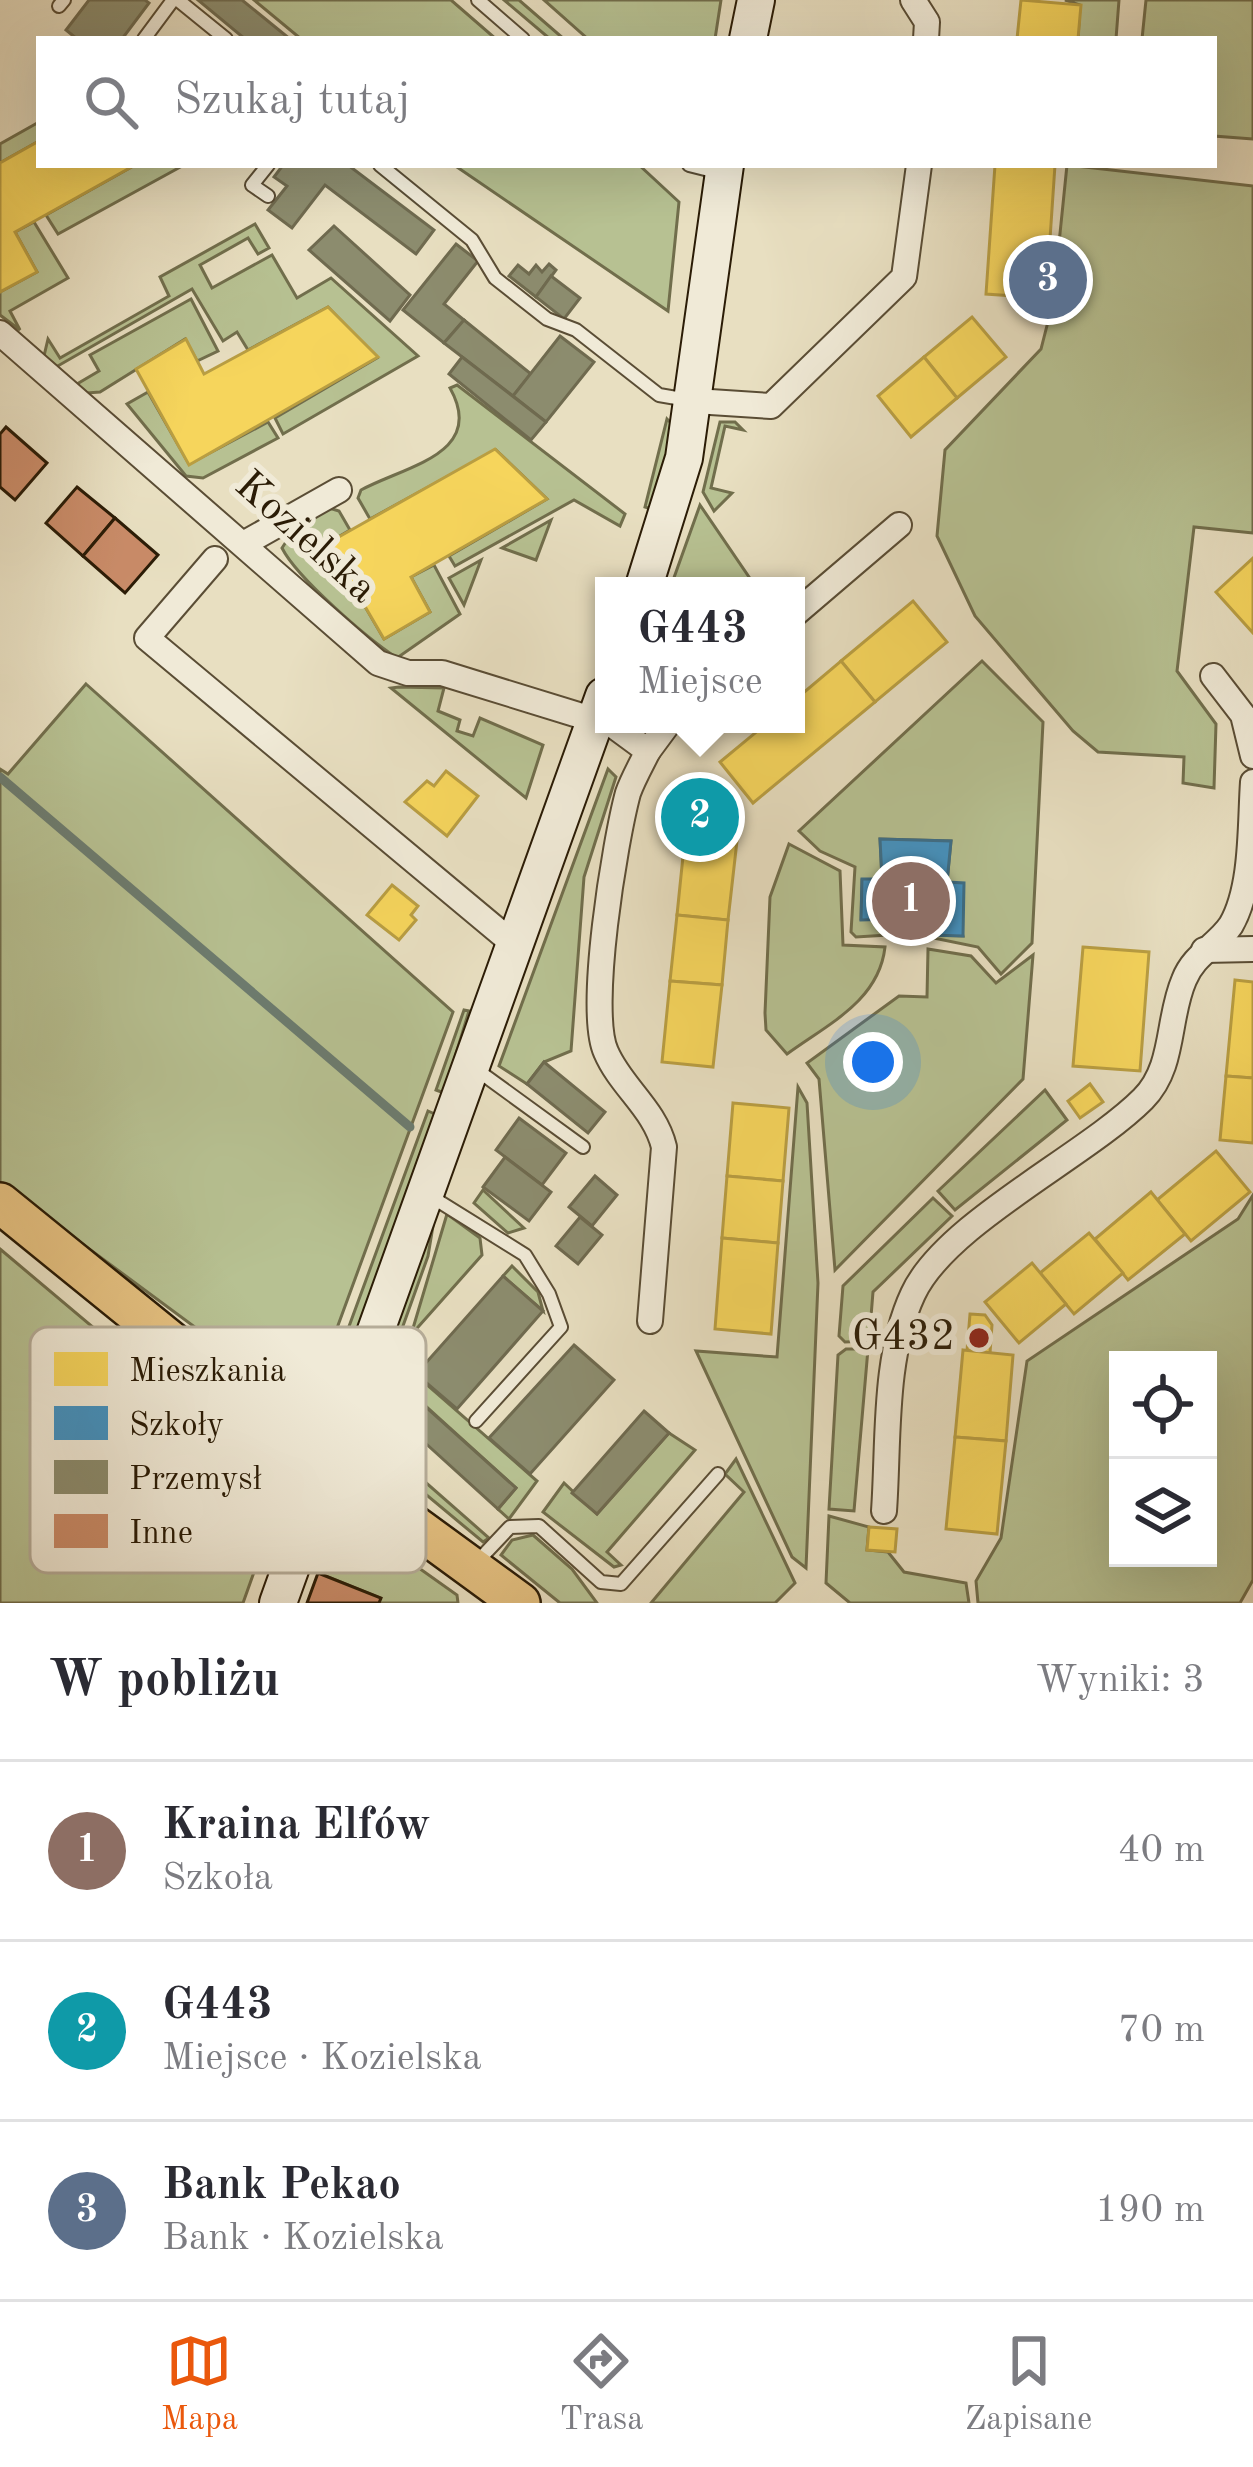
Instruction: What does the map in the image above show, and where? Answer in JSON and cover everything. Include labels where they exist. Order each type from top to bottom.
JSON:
[{"type":"main road","points":[[0,1203],[151,1327]]},
{"type":"main road","points":[[426,1531],[520,1603]]},
{"type":"street","points":[[749,36],[756,0]]},
{"type":"street","points":[[913,0],[927,22],[926,36]]},
{"type":"street","points":[[647,577],[684,458],[695,401],[713,168]]},
{"type":"street","points":[[695,401],[771,406],[904,277],[919,168]]},
{"type":"street","name":"Kozielska","points":[[0,333],[378,663],[407,673],[442,674],[595,709]]},
{"type":"street","points":[[245,543],[339,490]]},
{"type":"street","points":[[805,606],[899,525]]},
{"type":"street","name":"Kozielska","points":[[215,559],[147,638],[515,945]]},
{"type":"street","points":[[1213,676],[1243,715],[1253,756]]},
{"type":"street","points":[[377,1327],[595,721]]},
{"type":"street","name":"Kozielska","points":[[624,733],[648,751]]},
{"type":"street","points":[[650,1321],[664,1147],[655,1122],[607,1055],[599,1016],[615,854],[629,789],[661,733]]},
{"type":"street","points":[[884,1511],[896,1346],[915,1289],[979,1224],[1145,1097],[1160,1077],[1184,978],[1202,950],[1226,933],[1249,890],[1253,782]]},
{"type":"street","points":[[1202,950],[1253,949]]},
{"type":"street","points":[[278,1603],[289,1573]]},
{"type":"lane","points":[[146,36],[176,0],[222,36]]},
{"type":"lane","points":[[478,0],[520,36]]},
{"type":"lane","points":[[266,168],[252,185],[268,196]]},
{"type":"lane","points":[[384,168],[472,240],[495,278],[547,319],[577,331],[659,395],[695,401]]},
{"type":"lane","points":[[471,1066],[583,1147]]},
{"type":"lane","points":[[425,1193],[446,1201],[525,1255],[561,1327],[476,1421]]},
{"type":"lane","points":[[473,1566],[511,1527],[539,1526],[601,1582],[621,1584],[718,1474]]},
{"type":"green space","points":[[254,0],[451,0],[493,36],[297,36]]},
{"type":"green space","points":[[504,0],[519,0],[561,36],[546,36]]},
{"type":"green space","points":[[544,0],[721,0],[715,36],[585,36]]},
{"type":"green space","points":[[1065,0],[1119,0],[1116,36],[1078,36],[1080,5]]},
{"type":"green space","points":[[1146,0],[1253,0],[1253,139],[1217,136],[1217,36],[1142,36]]},
{"type":"green space","points":[[36,124],[36,143],[0,163],[0,144]]},
{"type":"green space","points":[[130,168],[179,168],[58,234],[46,215]]},
{"type":"green space","points":[[458,168],[642,168],[679,202],[668,311]]},
{"type":"green space","points":[[1067,168],[1253,186],[1253,533],[1194,527],[1177,671],[1216,724],[1214,788],[1183,783],[1184,757],[1098,752],[1073,731],[975,616],[937,536],[945,450],[1041,349],[1053,302]]},
{"type":"green space","points":[[34,222],[68,278],[10,311],[20,330],[0,315],[0,292],[37,272],[15,232]]},
{"type":"green space","points":[[255,224],[269,248],[258,254],[248,238],[200,265],[212,288],[272,255],[297,298],[331,278],[418,356],[283,434],[275,418],[377,358],[328,307],[248,350],[237,332],[223,341],[192,289],[56,367],[44,356],[48,339],[60,358],[169,296],[160,277]]},
{"type":"green space","points":[[191,299],[218,351],[197,361],[185,339],[100,392],[87,393],[77,384],[99,371],[90,355]]},
{"type":"green space","points":[[457,385],[625,514],[620,526],[574,500],[455,566],[449,556],[547,499],[496,450],[370,519],[358,498],[361,490],[418,465],[450,443],[458,428],[459,410],[450,388]]},
{"type":"green space","points":[[148,392],[189,464],[268,422],[278,438],[203,478],[186,476],[127,404]]},
{"type":"green space","points":[[667,419],[674,426],[654,510],[645,507]]},
{"type":"green space","points":[[720,422],[735,422],[743,430],[725,426],[711,488],[732,493],[714,511],[703,492]]},
{"type":"green space","points":[[700,505],[749,577],[674,577]]},
{"type":"green space","points":[[329,508],[339,511],[350,530],[328,543],[384,639],[430,612],[411,577],[434,565],[460,614],[397,658],[369,637],[317,591],[282,548],[295,528]]},
{"type":"green space","points":[[551,520],[536,560],[502,548]]},
{"type":"green space","points":[[481,560],[464,605],[449,578]]},
{"type":"green space","points":[[982,661],[1043,722],[1032,943],[1001,974],[978,947],[919,935],[921,918],[931,918],[931,935],[963,936],[947,882],[951,841],[880,839],[882,879],[862,880],[861,919],[904,921],[904,934],[856,937],[851,932],[855,867],[820,851],[799,831]]},
{"type":"green space","points":[[86,684],[453,1012],[337,1327],[195,1327],[0,1183],[0,769],[8,774]]},
{"type":"green space","points":[[391,688],[444,688],[438,711],[460,720],[457,731],[473,736],[480,718],[543,745],[526,798]]},
{"type":"green space","points":[[608,769],[616,777],[584,877],[571,1051],[544,1062],[527,1084],[499,1066]]},
{"type":"green space","points":[[789,844],[840,871],[843,945],[885,947],[881,966],[862,997],[787,1054],[766,1030],[765,1013],[770,897]]},
{"type":"green space","points":[[928,949],[971,956],[996,983],[1033,955],[1023,1079],[835,1270],[819,1079],[807,1063],[899,996],[927,997]]},
{"type":"green space","points":[[464,1010],[469,1011],[444,1093],[436,1090]]},
{"type":"green space","points":[[798,1087],[807,1103],[818,1283],[806,1568],[792,1557],[696,1351],[777,1357]]},
{"type":"green space","points":[[1045,1090],[1067,1120],[955,1210],[938,1191]]},
{"type":"green space","points":[[428,1111],[437,1115],[360,1327],[349,1327]]},
{"type":"green space","points":[[483,1190],[524,1228],[508,1233],[474,1203]]},
{"type":"green space","points":[[1253,1195],[1253,1580],[1240,1603],[978,1603],[976,1581],[1001,1538],[1027,1361],[1238,1219]]},
{"type":"green space","points":[[933,1198],[952,1216],[873,1292],[869,1341],[845,1342],[839,1336],[843,1286]]},
{"type":"green space","points":[[435,1214],[428,1256],[403,1327],[395,1327]]},
{"type":"green space","points":[[447,1214],[480,1238],[482,1255],[413,1327]]},
{"type":"green space","points":[[0,1249],[93,1327],[30,1327],[30,1573],[254,1573],[243,1603],[0,1603]]},
{"type":"green space","points":[[512,1266],[538,1292],[543,1311],[503,1276]]},
{"type":"green space","points":[[846,1349],[868,1349],[854,1511],[829,1509],[838,1355]]},
{"type":"green space","points":[[426,1384],[537,1481],[509,1519],[498,1509],[516,1488],[426,1406]]},
{"type":"green space","points":[[669,1433],[695,1450],[607,1552],[621,1565],[614,1567],[543,1512],[564,1483],[597,1514]]},
{"type":"green space","points":[[736,1459],[795,1583],[775,1603],[651,1603],[744,1492],[725,1474]]},
{"type":"green space","points":[[426,1483],[489,1538],[483,1542],[426,1494]]},
{"type":"green space","points":[[829,1516],[869,1527],[867,1550],[888,1552],[904,1572],[966,1583],[969,1603],[850,1603],[826,1583]]},
{"type":"green space","points":[[533,1535],[572,1569],[597,1603],[560,1603],[501,1555],[512,1540]]},
{"type":"green space","points":[[318,1573],[426,1573],[457,1595],[458,1603],[379,1603],[380,1598]]},
{"type":"building: Mieszkania","points":[[1021,0],[1081,5],[1078,36],[1017,36]]},
{"type":"building: Mieszkania","points":[[36,143],[36,168],[130,168],[15,232],[37,272],[0,292],[0,163]]},
{"type":"building: Mieszkania","points":[[995,168],[1055,168],[1046,298],[986,294]]},
{"type":"building: Mieszkania","points":[[328,307],[378,357],[189,465],[136,369],[186,339],[204,374]]},
{"type":"building: Mieszkania","points":[[972,317],[1006,357],[957,398],[924,357]]},
{"type":"building: Mieszkania","points":[[924,357],[957,398],[911,437],[878,396]]},
{"type":"building: Mieszkania","points":[[495,449],[547,499],[411,577],[430,612],[384,639],[328,543]]},
{"type":"building: Mieszkania","points":[[1253,558],[1253,633],[1216,592]]},
{"type":"building: Mieszkania","points":[[913,601],[947,642],[875,702],[841,661]]},
{"type":"building: Mieszkania","points":[[841,661],[875,702],[753,803],[720,762],[755,733],[805,733],[805,691]]},
{"type":"building: Mieszkania","points":[[446,771],[478,796],[447,836],[405,802],[427,781],[434,786]]},
{"type":"building: Mieszkania","points":[[690,796],[704,796],[713,807],[711,830],[686,827]]},
{"type":"building: Mieszkania","points":[[686,827],[738,832],[728,920],[677,915]]},
{"type":"building: Mieszkania","points":[[392,885],[418,906],[411,915],[416,920],[399,940],[367,915]]},
{"type":"building: Mieszkania","points":[[677,915],[728,920],[722,985],[670,981]]},
{"type":"building: Mieszkania","points":[[1083,947],[1149,952],[1140,1071],[1073,1066]]},
{"type":"building: Mieszkania","points":[[1235,980],[1253,982],[1253,1078],[1226,1076]]},
{"type":"building: Mieszkania","points":[[670,981],[722,985],[713,1067],[662,1062]]},
{"type":"building: Mieszkania","points":[[1226,1076],[1253,1078],[1253,1143],[1220,1140]]},
{"type":"building: Mieszkania","points":[[1090,1084],[1103,1102],[1080,1118],[1068,1101]]},
{"type":"building: Mieszkania","points":[[733,1103],[789,1108],[783,1181],[727,1176]]},
{"type":"building: Mieszkania","points":[[1216,1151],[1250,1192],[1191,1241],[1157,1200]]},
{"type":"building: Mieszkania","points":[[727,1176],[783,1181],[778,1243],[722,1238]]},
{"type":"building: Mieszkania","points":[[1151,1192],[1185,1234],[1128,1280],[1095,1239]]},
{"type":"building: Mieszkania","points":[[1089,1233],[1123,1273],[1074,1314],[1040,1273]]},
{"type":"building: Mieszkania","points":[[722,1238],[778,1243],[771,1334],[715,1329]]},
{"type":"building: Mieszkania","points":[[1032,1263],[1066,1304],[1019,1343],[985,1302]]},
{"type":"building: Mieszkania","name":"G432","points":[[970,1314],[985,1315],[992,1325],[990,1353],[967,1351]]},
{"type":"building: Mieszkania","points":[[963,1350],[1013,1355],[1006,1441],[955,1437]]},
{"type":"building: Mieszkania","points":[[955,1437],[1006,1441],[997,1534],[946,1529]]},
{"type":"building: Mieszkania","points":[[869,1527],[897,1529],[895,1552],[867,1550]]},
{"type":"building: Szkoły","points":[[880,839],[951,841],[947,882],[964,883],[963,936],[930,935],[931,918],[861,920],[862,879],[882,879]]},
{"type":"building: Przemysł","points":[[89,0],[149,3],[124,36],[73,36],[66,30]]},
{"type":"building: Przemysł","points":[[198,0],[242,0],[286,36],[241,36]]},
{"type":"building: Przemysł","points":[[281,168],[352,168],[434,230],[416,254],[325,185],[292,228],[268,210],[287,186],[274,177]]},
{"type":"building: Przemysł","points":[[334,226],[410,295],[390,321],[309,250]]},
{"type":"building: Przemysł","points":[[456,244],[478,261],[444,304],[464,320],[444,343],[403,310]]},
{"type":"building: Przemysł","points":[[549,264],[556,270],[536,297],[509,276],[518,265],[529,274],[536,265],[542,272]]},
{"type":"building: Przemysł","points":[[551,276],[580,298],[564,319],[536,297]]},
{"type":"building: Przemysł","points":[[464,320],[531,374],[513,396],[444,343]]},
{"type":"building: Przemysł","points":[[560,336],[594,362],[546,422],[513,396]]},
{"type":"building: Przemysł","points":[[462,357],[546,422],[531,440],[449,374]]},
{"type":"building: Przemysł","points":[[544,1062],[605,1112],[588,1133],[527,1084]]},
{"type":"building: Przemysł","points":[[519,1118],[566,1153],[542,1185],[496,1150]]},
{"type":"building: Przemysł","points":[[505,1157],[551,1192],[529,1221],[483,1187]]},
{"type":"building: Przemysł","points":[[595,1176],[617,1195],[592,1226],[569,1207]]},
{"type":"building: Przemysł","points":[[580,1217],[602,1235],[578,1264],[556,1246]]},
{"type":"building: Przemysł","points":[[503,1276],[543,1311],[457,1409],[426,1383],[426,1363]]},
{"type":"building: Przemysł","points":[[574,1345],[614,1380],[530,1474],[489,1438]]},
{"type":"building: Przemysł","points":[[426,1407],[516,1488],[498,1509],[426,1444]]},
{"type":"building: Przemysł","points":[[644,1411],[669,1433],[597,1514],[572,1493]]},
{"type":"building: Inne","points":[[6,427],[47,463],[15,500],[0,487],[0,434]]},
{"type":"building: Inne","points":[[77,487],[115,518],[83,556],[46,523]]},
{"type":"building: Inne","points":[[115,518],[158,555],[125,593],[83,556]]},
{"type":"building: Inne","points":[[318,1573],[381,1598],[379,1603],[307,1603]]},
{"type":"waterway","points":[[0,777],[410,1127]]},
{"type":"place","name":"Bank Pekao","points":[[1048,280]]},
{"type":"place","name":"G443","points":[[700,817]]},
{"type":"place","name":"Kraina Elfów","points":[[911,901]]},
{"type":"place","name":"G432","points":[[979,1338]]}]
